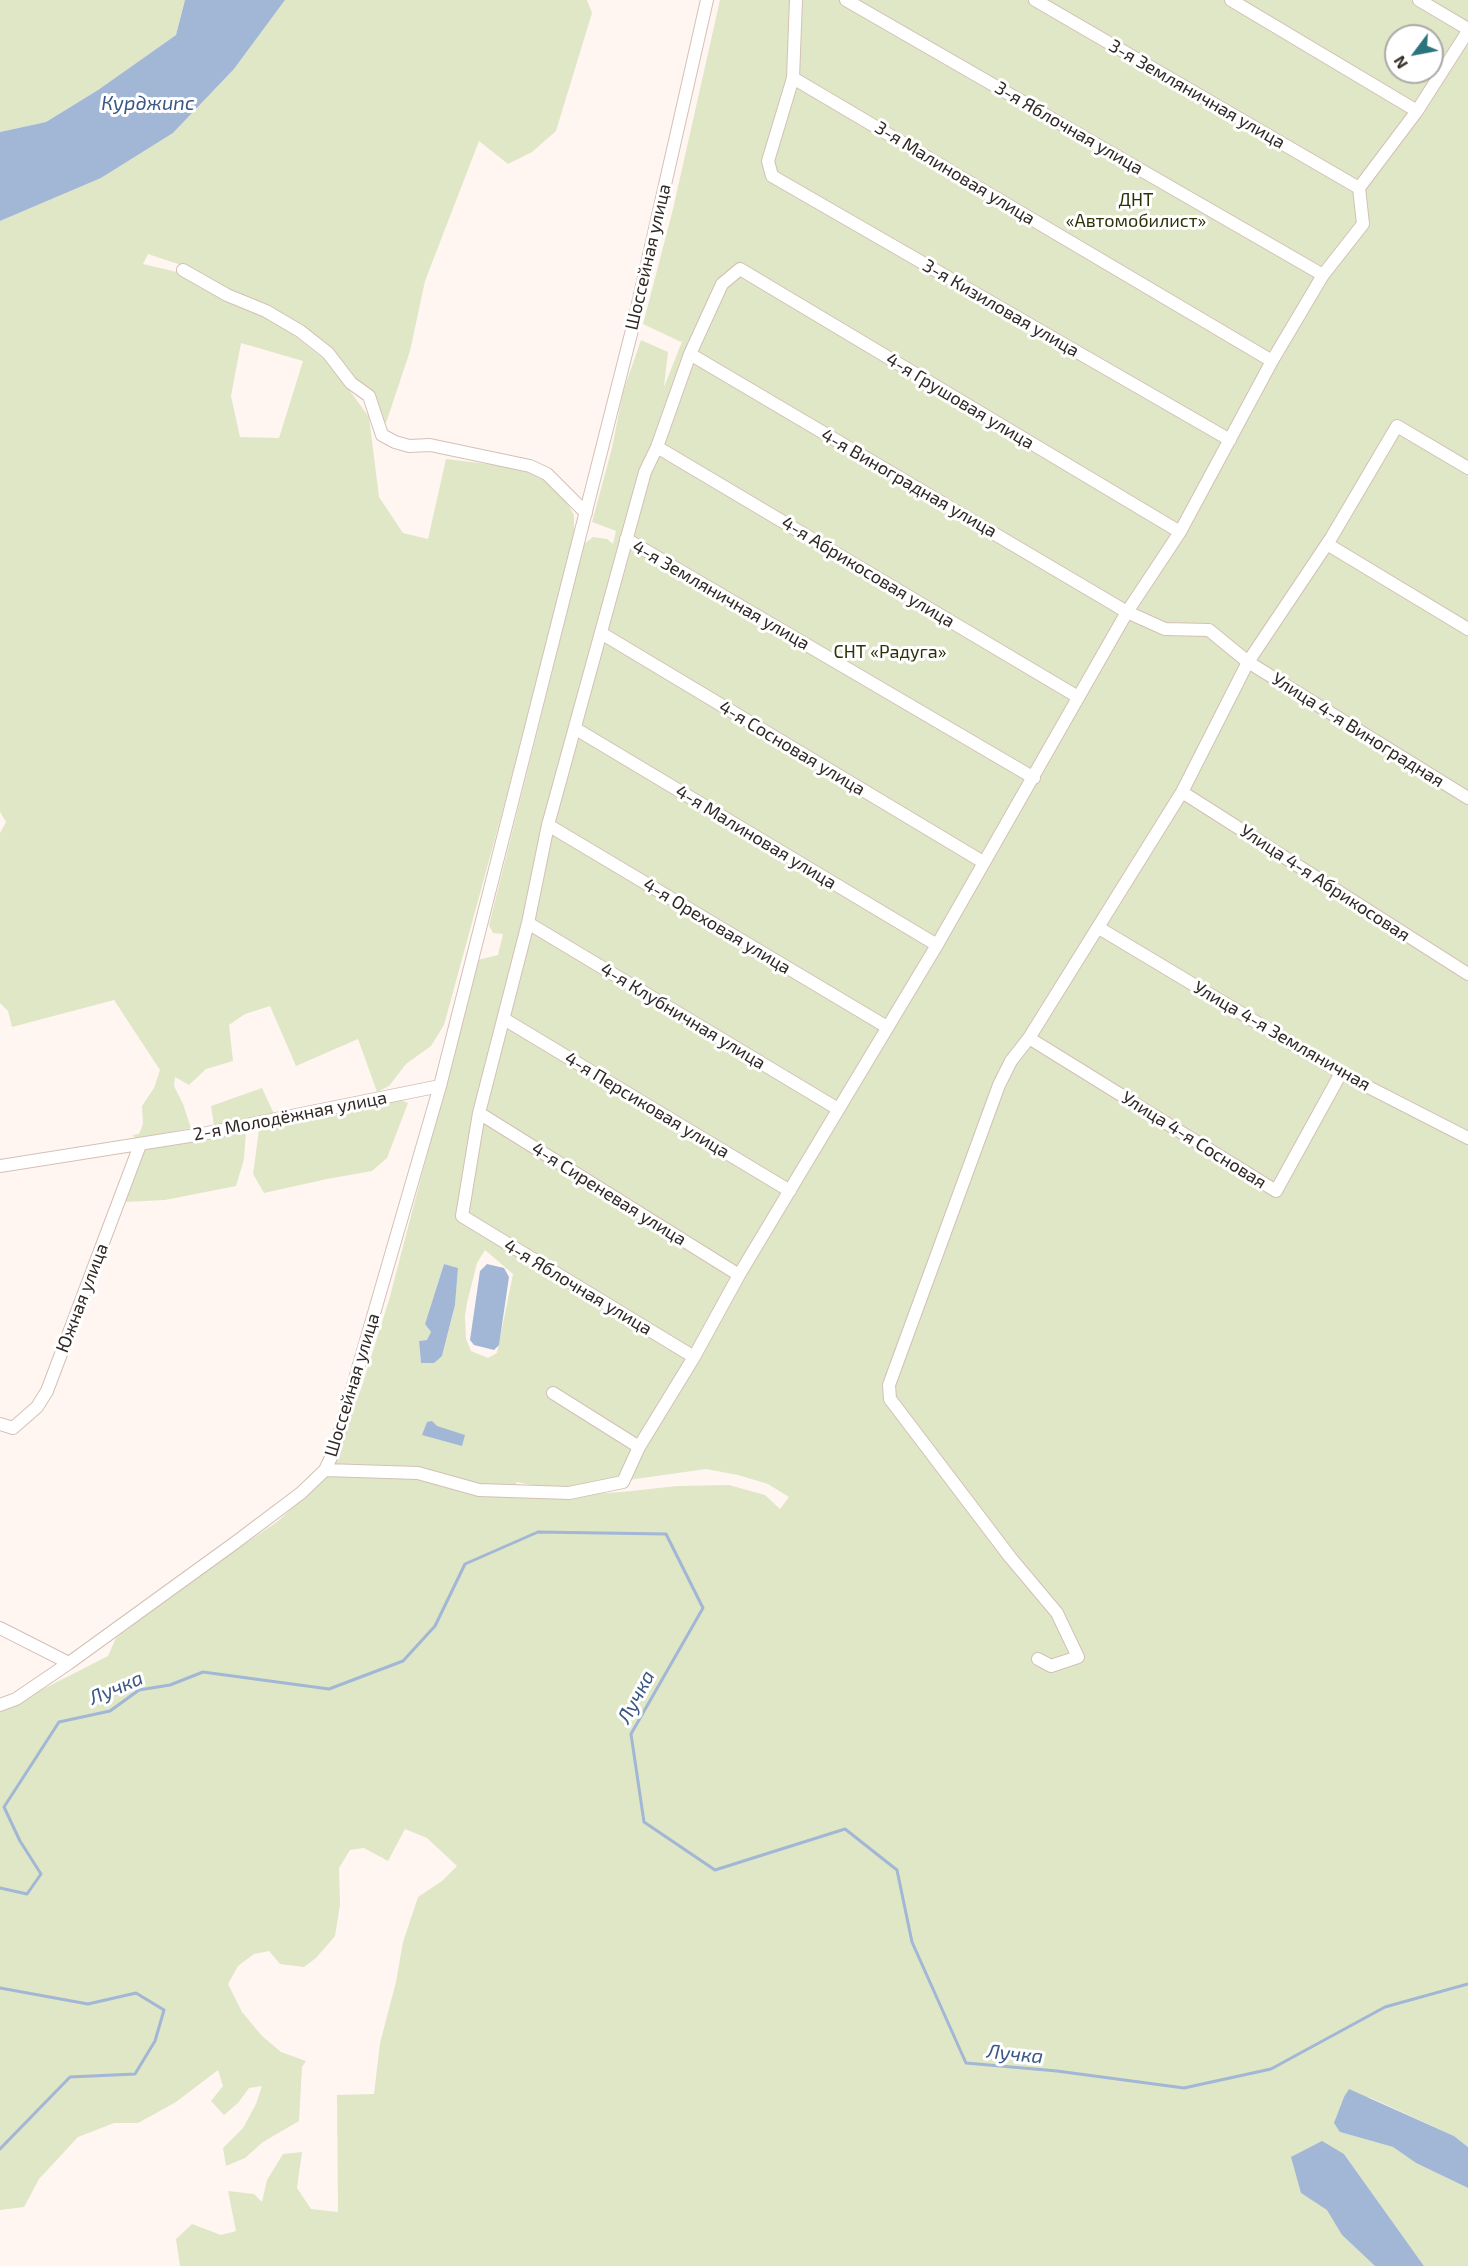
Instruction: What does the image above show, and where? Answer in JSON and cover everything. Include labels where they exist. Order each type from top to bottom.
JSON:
[{"type":"street","name":"Шоссейная улица","points":[[0,1705],[16,1698],[69,1663],[301,1493],[325,1470],[338,1440],[440,1086],[634,318],[707,0]]},
{"type":"street","points":[[794,78],[796,0]]},
{"type":"street","name":"3-я Яблочная улица","points":[[846,0],[1323,275]]},
{"type":"street","name":"3-я Земляничная улица","points":[[1035,0],[1359,188]]},
{"type":"street","points":[[1231,0],[1417,111]]},
{"type":"street","points":[[325,1470],[418,1473],[479,1490],[569,1493],[623,1482],[639,1447],[694,1358],[739,1275],[937,945],[982,862],[1034,778],[1128,612],[1180,532],[1272,361],[1323,275],[1363,224],[1359,188],[1417,111],[1468,30],[1419,0]]},
{"type":"street","name":"3-я Кизиловая улица","points":[[794,78],[768,161],[772,177],[1230,440]]},
{"type":"street","name":"3-я Малиновая улица","points":[[794,78],[1272,361]]},
{"type":"street","name":"4-я Грушовая улица","points":[[690,354],[722,284],[740,269],[1180,532]]},
{"type":"street","points":[[183,270],[227,295],[266,310],[328,352],[351,383],[369,396],[382,435],[388,439],[409,446],[430,445],[530,466],[547,474],[586,513]]},
{"type":"street","points":[[479,1113],[528,923],[548,825],[626,540],[645,472],[657,447],[690,354]]},
{"type":"street","name":"4-я Виноградная улица","points":[[690,354],[1128,612],[1165,629],[1209,630],[1248,662]]},
{"type":"street","points":[[1038,1659],[1051,1666],[1078,1657],[1058,1612],[1010,1557],[890,1399],[889,1385],[938,1258],[999,1085],[1011,1061],[1029,1038],[1099,928],[1182,792],[1248,662],[1327,544],[1397,426],[1468,468]]},
{"type":"street","name":"4-я Абрикосовая улица","points":[[657,447],[1078,697]]},
{"type":"street","name":"4-я Земляничная улица","points":[[626,540],[1034,778]]},
{"type":"street","points":[[1327,544],[1468,629]]},
{"type":"street","name":"4-я Сосновая улица","points":[[601,633],[982,862]]},
{"type":"street","name":"Улица 4-я Виноградная","points":[[1248,662],[1468,798]]},
{"type":"street","name":"4-я Малиновая улица","points":[[576,729],[937,945]]},
{"type":"street","name":"Улица 4-я Абрикосовая","points":[[1182,792],[1468,974]]},
{"type":"street","name":"4-я Ореховая улица","points":[[548,825],[887,1027]]},
{"type":"street","name":"4-я Клубничная улица","points":[[528,923],[838,1109]]},
{"type":"street","name":"Улица 4-я Земляничная","points":[[1099,928],[1341,1073],[1468,1138]]},
{"type":"street","name":"4-я Персиковая улица","points":[[504,1019],[790,1191]]},
{"type":"street","name":"Улица 4-я Сосновая","points":[[1029,1038],[1276,1191],[1341,1073]]},
{"type":"street","name":"2-я Молодёжная улица","points":[[0,1166],[140,1145],[440,1086]]},
{"type":"street","name":"4-я Яблочная улица","points":[[479,1113],[462,1216],[694,1358]]},
{"type":"street","name":"4-я Сиреневая улица","points":[[479,1113],[739,1275]]},
{"type":"street","name":"Южная улица","points":[[0,1424],[13,1428],[38,1407],[140,1145]]},
{"type":"street","points":[[553,1393],[639,1447]]},
{"type":"street","points":[[0,1628],[69,1663]]},
{"type":"green space","points":[[0,0],[185,0],[176,35],[98,90],[46,122],[0,132]]},
{"type":"green space","points":[[285,0],[587,0],[592,13],[556,131],[532,152],[508,164],[479,141],[425,281],[410,351],[386,423],[379,418],[353,377],[334,353],[193,269],[148,254],[143,264],[177,272],[248,308],[290,332],[330,364],[369,417],[379,497],[403,533],[428,539],[446,459],[520,468],[546,480],[564,498],[574,515],[574,534],[505,802],[444,1025],[431,1046],[406,1064],[389,1086],[377,1092],[358,1039],[296,1066],[270,1006],[245,1014],[229,1025],[233,1061],[206,1069],[189,1085],[175,1077],[174,1086],[191,1128],[135,1139],[133,1135],[139,1134],[143,1124],[142,1106],[154,1088],[160,1070],[114,1000],[12,1027],[8,1011],[0,1003],[0,833],[6,822],[0,812],[0,221],[101,178],[173,133],[234,69]],"holes":[[[241,343],[303,361],[279,438],[240,437],[231,396]]]},
{"type":"green space","points":[[720,0],[1468,0],[1468,2147],[1454,2136],[1369,2097],[1340,2132],[1393,2147],[1416,2163],[1468,2188],[1468,2266],[1424,2266],[1344,2154],[1301,2193],[1328,2210],[1342,2235],[1375,2266],[180,2266],[176,2239],[192,2224],[221,2235],[236,2231],[228,2191],[254,2194],[262,2202],[267,2180],[283,2154],[302,2152],[297,2188],[311,2209],[338,2212],[337,2095],[374,2094],[380,2043],[396,1982],[403,1942],[418,1897],[442,1881],[457,1866],[427,1838],[405,1829],[388,1861],[364,1848],[350,1850],[339,1868],[340,1905],[335,1936],[316,1958],[304,1967],[280,1964],[269,1951],[254,1954],[238,1966],[228,1984],[242,2012],[262,2036],[281,2052],[306,2061],[302,2067],[299,2121],[263,2142],[245,2158],[226,2166],[223,2148],[243,2128],[256,2104],[262,2086],[249,2088],[238,2103],[224,2115],[211,2101],[223,2086],[218,2070],[176,2102],[138,2123],[114,2123],[78,2137],[39,2179],[24,2207],[0,2210],[0,1711],[108,1656],[116,1638],[180,1589],[278,1521],[326,1477],[345,1474],[391,1475],[525,1498],[677,1486],[729,1485],[765,1495],[780,1509],[789,1497],[768,1484],[706,1469],[558,1490],[516,1482],[517,1488],[470,1486],[406,1470],[331,1464],[361,1389],[389,1300],[478,960],[498,955],[503,934],[493,933],[489,925],[584,544],[593,537],[607,539],[613,544],[616,531],[592,522],[612,448],[623,392],[641,340],[668,352],[664,387],[683,339],[681,342],[643,324],[673,209]],"holes":[[[485,1250],[513,1274],[497,1353],[488,1358],[471,1351],[466,1339],[465,1316],[477,1263]],[[444,1264],[458,1268],[455,1305],[442,1356],[421,1363],[419,1341],[428,1340],[431,1332],[425,1324]]]},
{"type":"green space","points":[[262,1088],[274,1114],[214,1126],[211,1106]]},
{"type":"green space","points":[[401,1100],[408,1103],[387,1158],[372,1171],[264,1193],[253,1174],[259,1130]]},
{"type":"green space","points":[[246,1131],[244,1159],[236,1186],[165,1200],[125,1202],[143,1149]]},
{"type":"water","name":"Курджипс","points":[[185,0],[285,0],[234,69],[173,133],[101,178],[0,221],[0,132],[46,122],[98,90],[176,35]]},
{"type":"water","points":[[444,1264],[458,1268],[455,1305],[442,1356],[434,1363],[421,1363],[419,1341],[427,1340],[431,1332],[425,1324]]},
{"type":"water","points":[[487,1264],[504,1268],[509,1277],[499,1345],[494,1350],[474,1345],[470,1340],[480,1271]]},
{"type":"water","points":[[432,1421],[437,1426],[465,1435],[462,1446],[422,1435],[427,1422]]},
{"type":"water","points":[[1349,2089],[1454,2136],[1468,2147],[1468,2188],[1416,2163],[1393,2147],[1340,2132],[1334,2123]]},
{"type":"water","points":[[1322,2141],[1344,2154],[1424,2266],[1375,2266],[1342,2235],[1327,2210],[1301,2193],[1291,2157]]},
{"type":"waterway","name":"Лучка","points":[[0,1888],[27,1894],[41,1874],[20,1841],[4,1807],[59,1722],[110,1711],[139,1690],[170,1685],[203,1672],[329,1689],[403,1661],[435,1626],[465,1564],[538,1532],[666,1534],[703,1608],[631,1734],[644,1822],[715,1870],[845,1829],[897,1870],[912,1942],[966,2063],[1057,2071],[1184,2088],[1271,2069],[1385,2007],[1468,1984]]},
{"type":"waterway","name":"Лучка","points":[[0,1988],[88,2004],[136,1993],[164,2010],[155,2041],[135,2074],[70,2077],[0,2149]]},
{"type":"park label","name":"ДНТ «Автомобилист»","points":[[1136,210]]},
{"type":"park label","name":"СНТ «Радуга»","points":[[890,652]]}]
